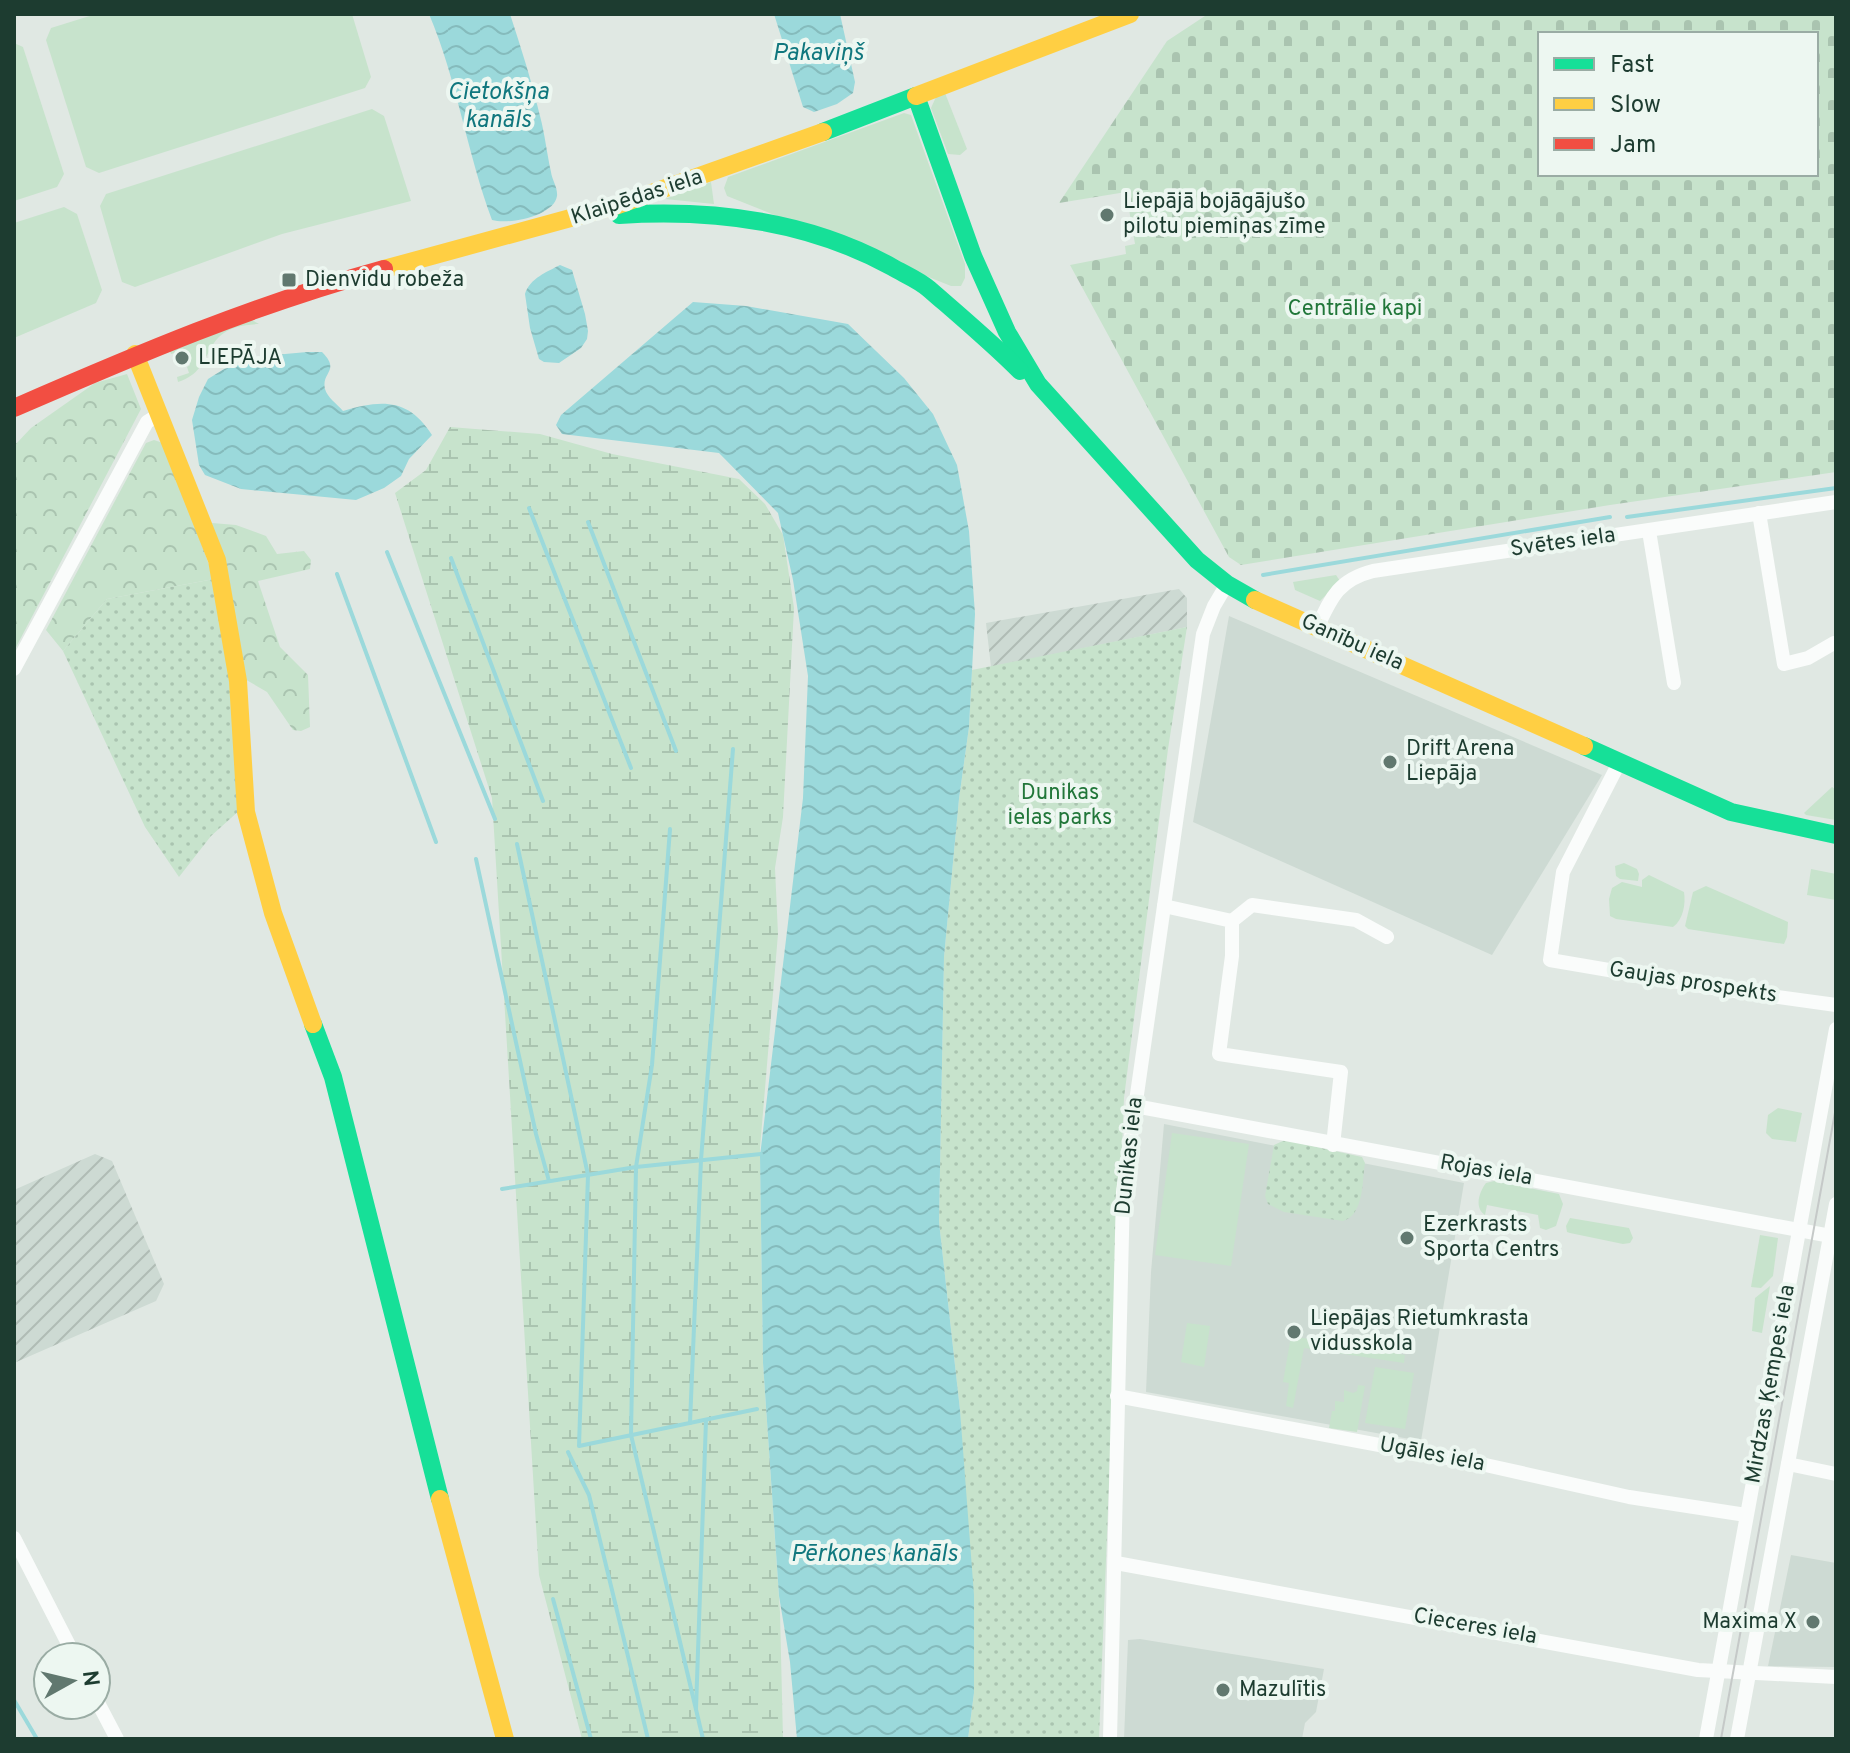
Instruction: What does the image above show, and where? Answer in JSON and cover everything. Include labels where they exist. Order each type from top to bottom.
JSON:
[{"type":"main road","name":"Klaipēdas iela","points":[[14,408],[204,326],[294,295],[571,219],[724,169],[1130,14]]},
{"type":"main road","name":"Ganību iela","points":[[916,96],[973,256],[1007,332],[1038,384],[1188,550],[1227,584],[1317,628],[1731,812],[1836,835]]},
{"type":"main road","points":[[724,169],[716,180],[717,196],[735,210],[771,222]]},
{"type":"main road","name":"Ganību iela","points":[[571,219],[666,212],[771,222],[845,245],[928,288],[980,332],[1029,380],[1038,384]]},
{"type":"main road","points":[[928,288],[950,296],[966,295],[975,286],[977,272],[973,256]]},
{"type":"main road","points":[[135,354],[220,573],[238,681],[246,812],[273,913],[333,1077],[458,1570],[505,1739]]},
{"type":"main road","name":"Ganību iela","points":[[1731,812],[1756,830],[1836,853]]},
{"type":"street","points":[[14,669],[147,422],[160,414]]},
{"type":"street","name":"Svētes iela","points":[[1317,628],[1332,596],[1356,575],[1836,502]]},
{"type":"street","points":[[1759,513],[1784,664],[1808,658],[1834,643]]},
{"type":"street","points":[[1649,531],[1674,683]]},
{"type":"street","name":"Dunikas iela","points":[[1110,1739],[1123,1192],[1203,634],[1227,584]]},
{"type":"street","name":"Gaujas prospekts","points":[[1619,763],[1563,872],[1550,960],[1836,1005]]},
{"type":"street","points":[[1232,921],[1252,905],[1356,920],[1387,937]]},
{"type":"street","points":[[1164,906],[1232,921]]},
{"type":"street","points":[[1232,921],[1232,956],[1219,1054],[1341,1072],[1333,1145]]},
{"type":"street","name":"Mirdzas Ķempes iela","points":[[1706,1739],[1836,1029]]},
{"type":"street","name":"Rojas iela","points":[[1135,1106],[1834,1237]]},
{"type":"street","name":"Mirdzas Ķempes iela","points":[[1737,1739],[1834,1237],[1836,1204]]},
{"type":"street","name":"Ugāles iela","points":[[1117,1396],[1481,1464],[1629,1497],[1746,1515]]},
{"type":"street","points":[[1788,1464],[1836,1474]]},
{"type":"street","points":[[14,1538],[67,1641]]},
{"type":"street","name":"Cieceres iela","points":[[1116,1563],[1698,1670],[1836,1677]]},
{"type":"street","points":[[108,1721],[117,1739]]},
{"type":"shaded area","points":[[1179,589],[1187,598],[1187,627],[991,667],[986,623]]},
{"type":"shaded area","points":[[1229,616],[1602,775],[1492,955],[1193,822]]},
{"type":"shaded area","name":"Liepājas Rietumkrasta vidusskola","points":[[1164,1124],[1464,1183],[1421,1441],[1146,1392],[1151,1272]]},
{"type":"shaded area","points":[[95,1154],[112,1161],[164,1284],[156,1301],[14,1363],[14,1190]]},
{"type":"shaded area","points":[[1791,1555],[1836,1563],[1836,1667],[1768,1666]]},
{"type":"shaded area","name":"Mazulītis","points":[[1140,1639],[1324,1669],[1316,1712],[1305,1723],[1302,1739],[1124,1739],[1128,1640]]},
{"type":"green space","points":[[96,14],[352,14],[371,77],[365,88],[99,173],[86,167],[46,40],[51,28]]},
{"type":"green space","name":"Centrālie kapi","points":[[1208,14],[1836,14],[1836,472],[1241,565],[1229,557],[1070,265],[1126,254],[1125,246],[1135,244],[1126,192],[1059,203],[1167,41]]},
{"type":"green space","points":[[14,43],[23,47],[64,174],[57,187],[14,201]]},
{"type":"green space","points":[[945,93],[967,149],[960,155],[948,154],[931,108],[936,97]]},
{"type":"green space","points":[[372,109],[384,116],[411,201],[282,234],[135,287],[122,282],[100,206],[106,194]]},
{"type":"green space","points":[[904,113],[911,115],[965,264],[965,278],[961,286],[951,286],[727,196],[724,188],[728,177]]},
{"type":"green space","points":[[711,182],[714,204],[665,199]]},
{"type":"green space","points":[[64,207],[77,214],[102,290],[96,303],[14,338],[14,223]]},
{"type":"green space","points":[[250,319],[259,324],[239,326],[225,332],[200,367],[178,382],[177,377],[189,373],[187,367],[190,365],[185,350],[171,354],[169,349]]},
{"type":"green space","points":[[127,374],[141,409],[14,651],[14,446],[31,428],[95,383]]},
{"type":"green space","points":[[450,427],[540,434],[612,454],[739,479],[765,504],[783,535],[794,608],[783,817],[775,868],[778,934],[760,1148],[763,1363],[780,1612],[783,1739],[582,1739],[539,1575],[492,798],[395,493],[426,470]]},
{"type":"green space","points":[[154,440],[166,444],[214,579],[107,599],[63,651],[46,630],[146,443]]},
{"type":"green space","points":[[212,523],[236,525],[266,536],[277,554],[304,551],[311,560],[310,569],[258,581],[280,647],[308,675],[310,727],[293,730],[267,692],[243,678]]},
{"type":"green space","points":[[1336,575],[1340,581],[1320,601],[1295,590],[1293,582]]},
{"type":"green space","points":[[214,579],[231,683],[241,809],[211,836],[179,877],[145,827],[63,651],[107,599]]},
{"type":"green space","name":"Dunikas ielas parks","points":[[1187,627],[1168,749],[1124,1098],[1099,1739],[968,1739],[974,1693],[960,1410],[939,1222],[944,957],[969,727],[972,670]]},
{"type":"green space","points":[[1832,787],[1836,790],[1836,820],[1804,813]]},
{"type":"green space","points":[[1624,863],[1637,869],[1638,881],[1616,876],[1615,866]]},
{"type":"green space","points":[[1811,869],[1836,874],[1836,900],[1807,895]]},
{"type":"green space","points":[[1649,875],[1684,892],[1683,911],[1673,927],[1610,916],[1612,888],[1622,882],[1642,887],[1642,880]]},
{"type":"green space","points":[[1706,886],[1788,922],[1784,944],[1688,929],[1685,926],[1693,892]]},
{"type":"green space","points":[[1778,1108],[1802,1113],[1796,1142],[1772,1139],[1766,1133],[1768,1115]]},
{"type":"green space","points":[[1172,1133],[1249,1144],[1231,1266],[1155,1255]]},
{"type":"green space","points":[[1285,1140],[1362,1157],[1365,1163],[1361,1196],[1350,1218],[1343,1221],[1284,1212],[1268,1204],[1265,1196],[1274,1145]]},
{"type":"green space","points":[[1494,1181],[1559,1194],[1563,1204],[1556,1226],[1546,1230],[1540,1228],[1538,1215],[1487,1205],[1485,1215],[1479,1204],[1480,1195],[1486,1183]]},
{"type":"green space","points":[[1570,1218],[1629,1228],[1633,1238],[1630,1243],[1623,1244],[1570,1233],[1566,1226]]},
{"type":"green space","points":[[1760,1235],[1778,1238],[1773,1276],[1761,1288],[1751,1287]]},
{"type":"green space","points":[[1770,1286],[1762,1333],[1752,1331],[1755,1298]]},
{"type":"green space","points":[[1187,1323],[1210,1326],[1204,1367],[1181,1362]]},
{"type":"green space","points":[[1291,1336],[1405,1355],[1404,1363],[1304,1348],[1293,1408],[1286,1406],[1289,1383],[1283,1382]]},
{"type":"green space","points":[[1375,1367],[1414,1373],[1405,1429],[1365,1423]]},
{"type":"green space","points":[[1358,1385],[1365,1386],[1357,1432],[1329,1428],[1335,1401],[1344,1402],[1344,1390],[1353,1393]]},
{"type":"water","name":"Cietokšņa kanāls","points":[[429,14],[510,14],[537,103],[557,190],[554,203],[540,214],[519,220],[492,220]]},
{"type":"water","name":"Pakaviņš","points":[[774,14],[840,14],[855,82],[853,93],[837,104],[814,112],[803,107]]},
{"type":"water","points":[[560,265],[572,270],[585,314],[587,339],[581,348],[559,363],[544,362],[539,359],[530,328],[525,294],[535,280]]},
{"type":"water","name":"Pērkones kanāls","points":[[693,302],[746,306],[848,324],[904,378],[933,414],[957,465],[969,531],[975,614],[969,727],[944,957],[939,1222],[960,1410],[974,1595],[974,1693],[968,1739],[797,1739],[790,1662],[779,1596],[763,1363],[760,1156],[803,798],[808,676],[793,580],[778,513],[719,453],[562,434],[556,425],[561,415]]},
{"type":"water","points":[[322,352],[327,358],[330,368],[325,389],[343,411],[369,405],[392,405],[403,408],[423,423],[432,435],[409,459],[401,476],[384,488],[356,500],[241,489],[205,475],[199,465],[192,420],[208,379],[224,369],[274,355]]},
{"type":"waterway","points":[[1627,517],[1836,488]]},
{"type":"waterway","points":[[529,508],[631,768]]},
{"type":"waterway","points":[[1263,575],[1610,517]]},
{"type":"waterway","points":[[588,522],[676,751]]},
{"type":"waterway","points":[[387,552],[495,819]]},
{"type":"waterway","points":[[451,558],[543,801]]},
{"type":"waterway","points":[[337,574],[436,842]]},
{"type":"waterway","points":[[690,1423],[701,1160],[733,749]]},
{"type":"waterway","points":[[670,829],[652,1065],[636,1167],[631,1435],[703,1739]]},
{"type":"waterway","points":[[517,844],[588,1175],[579,1446],[757,1409]]},
{"type":"waterway","points":[[476,859],[549,1181]]},
{"type":"waterway","points":[[502,1189],[636,1167],[761,1154]]},
{"type":"waterway","points":[[696,1709],[706,1420]]},
{"type":"waterway","points":[[568,1452],[589,1495],[648,1739]]},
{"type":"waterway","points":[[553,1599],[591,1739]]},
{"type":"waterway","points":[[14,1700],[37,1739]]},
{"type":"tram line","points":[[1721,1739],[1836,1107]]},
{"type":"traffic: fast","points":[[823,132],[916,96],[973,256],[1007,332],[1038,384],[1197,560],[1227,584],[1255,600]]},
{"type":"traffic: fast","points":[[619,215],[689,214],[759,222],[794,229],[860,251],[925,286],[1020,371]]},
{"type":"traffic: fast","points":[[1584,746],[1731,812],[1836,835]]},
{"type":"traffic: fast","points":[[313,1024],[333,1077],[440,1499]]},
{"type":"traffic: slow","points":[[916,96],[1130,14]]},
{"type":"traffic: slow","points":[[384,269],[618,205],[823,132]]},
{"type":"traffic: slow","points":[[135,354],[217,560],[238,681],[246,812],[273,913],[313,1024]]},
{"type":"traffic: slow","points":[[1255,600],[1584,746]]},
{"type":"traffic: slow","points":[[440,1499],[505,1739]]},
{"type":"traffic: jam","points":[[14,408],[242,315],[384,269]]},
{"type":"place","name":"Liepājā bojāgājušo pilotu piemiņas zīme","points":[[1107,215]]},
{"type":"place","name":"Dienvidu robeža","points":[[289,280]]},
{"type":"place","name":"LIEPĀJA","points":[[182,358]]},
{"type":"place","name":"Drift Arena Liepāja","points":[[1390,762]]},
{"type":"place","name":"Ezerkrasts Sporta Centrs","points":[[1407,1238]]},
{"type":"place","name":"Liepājas Rietumkrasta vidusskola","points":[[1294,1332]]},
{"type":"place","name":"Maxima X","points":[[1813,1622]]},
{"type":"place","name":"Mazulītis","points":[[1223,1690]]}]
